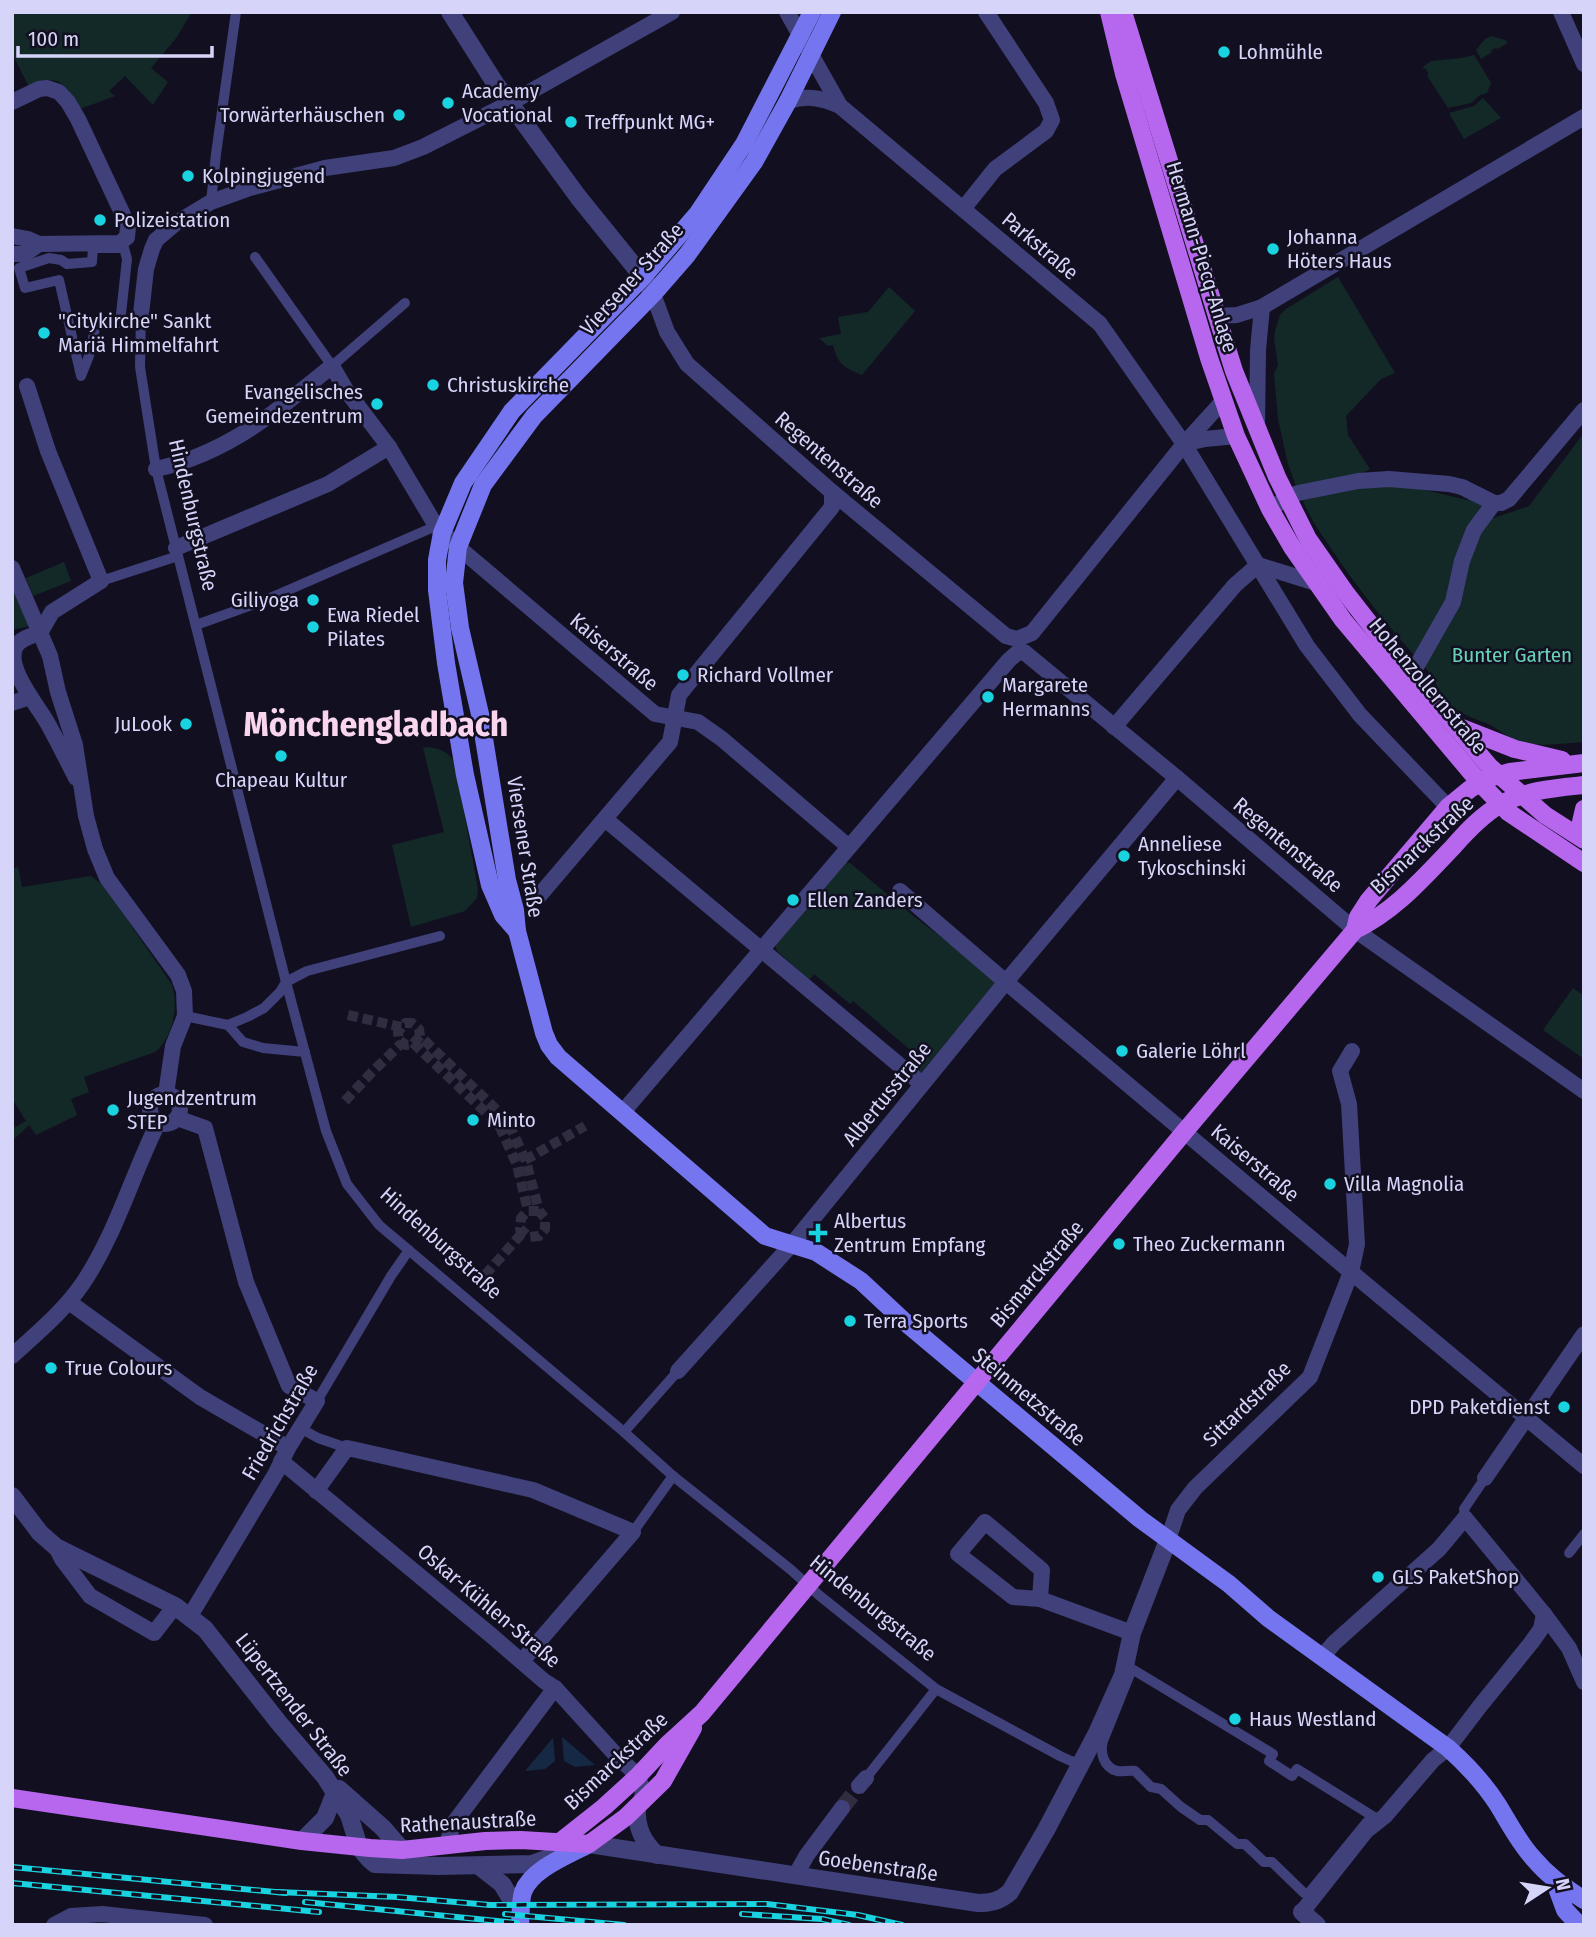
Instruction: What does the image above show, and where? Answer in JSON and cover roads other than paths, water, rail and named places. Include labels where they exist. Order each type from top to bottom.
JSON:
[{"type":"main road","name":"Viersener Straße","points":[[517,931],[503,915],[492,892],[465,775],[437,590],[439,530],[463,483],[512,411],[643,277],[698,213],[744,144],[811,12]]},
{"type":"main road","name":"Viersener Straße","points":[[517,931],[480,714],[460,628],[454,583],[458,547],[484,485],[526,426],[687,256],[754,162],[832,12]]},
{"type":"main road","name":"Hermann-Piecq-Anlage","points":[[1109,12],[1139,125],[1223,401],[1270,509]]},
{"type":"main road","name":"Hermann-Piecq-Anlage","points":[[1123,12],[1164,138],[1216,316],[1257,429]]},
{"type":"main road","points":[[1191,295],[1202,311],[1216,316]]},
{"type":"main road","name":"Hohenzollernstraße","points":[[1257,429],[1308,539],[1345,592],[1498,775],[1545,814],[1584,839]]},
{"type":"main road","points":[[1236,436],[1253,448],[1264,465],[1277,477]]},
{"type":"main road","name":"Hohenzollernstraße","points":[[1270,509],[1292,547],[1343,620],[1480,783],[1517,819],[1584,863]]},
{"type":"main road","points":[[1455,725],[1515,749],[1581,763]]},
{"type":"main road","name":"Bismarckstraße","points":[[1355,930],[1358,917],[1369,900],[1448,807],[1480,783],[1498,775],[1529,768],[1581,763]]},
{"type":"main road","name":"Bismarckstraße","points":[[561,1841],[604,1807],[702,1713],[1355,930],[1394,906],[1474,824],[1500,805],[1541,790],[1584,785]]},
{"type":"main road","points":[[1584,809],[1581,822],[1584,839]]},
{"type":"main road","name":"Steinmetzstraße","points":[[517,931],[536,1007],[549,1045],[558,1057],[765,1236],[816,1252],[861,1281],[905,1322],[1104,1491],[1229,1584],[1268,1618],[1448,1748],[1487,1788],[1523,1846],[1554,1880],[1584,1900]]},
{"type":"main road","name":"Bismarckstraße","points":[[589,1844],[615,1827],[663,1781],[702,1713]]},
{"type":"main road","name":"Rathenaustraße","points":[[12,1798],[302,1841],[402,1850],[499,1840],[589,1844]]},
{"type":"main road","points":[[509,1925],[510,1899],[517,1878],[561,1841]]},
{"type":"main road","points":[[520,1925],[522,1894],[532,1877],[589,1844]]},
{"type":"main road","name":"Steinmetzstraße","points":[[1554,1880],[1565,1910],[1579,1925]]},
{"type":"street","points":[[211,202],[236,12]]},
{"type":"street","points":[[450,12],[510,103],[579,198],[643,277],[653,294]]},
{"type":"street","points":[[127,237],[152,249],[164,232],[211,202],[250,188],[325,168],[394,158],[423,147],[510,103],[672,12]]},
{"type":"street","name":"Parkstraße","points":[[787,12],[840,106]]},
{"type":"street","points":[[963,209],[995,169],[1046,131],[1052,120],[1046,103],[986,12]]},
{"type":"street","points":[[1561,12],[1584,64]]},
{"type":"street","points":[[12,102],[34,90],[47,88],[59,92],[68,102],[86,137],[128,227],[127,237],[120,243],[39,244],[12,236]]},
{"type":"street","name":"Parkstraße","points":[[788,101],[817,97],[840,106],[1100,324],[1184,444]]},
{"type":"street","points":[[1216,316],[1237,315],[1262,307],[1584,117]]},
{"type":"street","points":[[12,254],[25,254],[39,244]]},
{"type":"street","points":[[93,248],[124,248],[126,253],[120,323],[116,321],[96,324],[89,356],[81,376],[59,280],[25,288],[19,268],[27,265],[49,258],[67,264],[92,262],[93,248]]},
{"type":"street","name":"Hindenburgstraße","points":[[152,249],[143,288],[140,367],[156,469],[286,982],[326,1131],[347,1184],[379,1225],[673,1476],[936,1689],[1060,1756],[1082,1762]]},
{"type":"street","points":[[255,257],[332,366]]},
{"type":"street","name":"Regentenstraße","points":[[653,294],[667,332],[687,364],[832,492],[1006,636],[1020,639],[1032,632],[1184,444]]},
{"type":"street","points":[[156,469],[188,460],[233,440],[258,425],[405,303]]},
{"type":"street","points":[[1257,429],[1258,350],[1262,307]]},
{"type":"street","name":"Kaiserstraße","points":[[332,366],[346,390],[389,447],[439,530],[655,714],[698,722],[849,847]]},
{"type":"street","points":[[30,393],[48,451],[101,581]]},
{"type":"street","points":[[1184,444],[1223,401]]},
{"type":"street","points":[[1270,509],[1287,498],[1319,489],[1358,481],[1409,479],[1462,487],[1494,503],[1501,503],[1509,499],[1584,410]]},
{"type":"street","points":[[1184,444],[1236,436]]},
{"type":"street","points":[[1184,444],[1307,646],[1360,715],[1448,807]]},
{"type":"street","points":[[82,788],[15,666],[13,654],[22,639],[40,633],[52,612],[101,581],[177,552],[328,484],[389,447]]},
{"type":"street","points":[[539,896],[670,742],[679,695],[832,507],[832,492]]},
{"type":"street","points":[[1412,674],[1453,602],[1466,548],[1474,530],[1494,503]]},
{"type":"street","points":[[196,625],[439,530]]},
{"type":"street","points":[[1258,565],[1316,583]]},
{"type":"street","points":[[1114,727],[1235,585],[1258,565]]},
{"type":"street","points":[[12,569],[50,656],[75,745],[94,849],[107,878],[178,975],[184,990],[184,1016],[173,1046],[166,1094]]},
{"type":"street","name":"Regentenstraße","points":[[849,847],[1009,660],[1017,653],[1024,652],[1355,930],[1584,1091]]},
{"type":"street","points":[[12,703],[30,697]]},
{"type":"street","name":"Albertusstraße","points":[[624,1432],[793,1243],[1177,778]]},
{"type":"street","points":[[605,819],[922,1084]]},
{"type":"street","points":[[622,1113],[849,847]]},
{"type":"street","name":"Kaiserstraße","points":[[900,891],[1584,1466]]},
{"type":"street","points":[[184,1016],[228,1025],[264,1008],[286,982],[310,970],[440,936]]},
{"type":"street","points":[[228,1025],[243,1042],[263,1048],[305,1052]]},
{"type":"street","name":"Sittardstraße","points":[[1100,1737],[1123,1675],[1132,1633],[1178,1510],[1195,1488],[1310,1377],[1351,1272],[1357,1244],[1349,1104],[1340,1071],[1352,1051]]},
{"type":"street","points":[[166,1094],[176,1098],[180,1108],[177,1118],[169,1124],[158,1123],[151,1115],[150,1105],[156,1097],[166,1094]]},
{"type":"street","points":[[177,1118],[205,1128],[246,1282],[289,1386],[317,1401]]},
{"type":"street","points":[[12,1356],[69,1301],[85,1281],[113,1228],[141,1157],[158,1123]]},
{"type":"street","name":"Friedrichstraße","points":[[182,1611],[285,1455],[409,1250]]},
{"type":"street","name":"Oskar-Kühlen-Straße","points":[[69,1301],[200,1397],[285,1455],[316,1491],[555,1688],[638,1776]]},
{"type":"street","points":[[1584,1334],[1464,1509],[1465,1518],[1569,1648],[1584,1682]]},
{"type":"street","points":[[300,1428],[318,1438],[347,1448],[533,1490],[633,1532]]},
{"type":"street","points":[[316,1491],[347,1448]]},
{"type":"street","points":[[522,1661],[633,1532],[673,1476]]},
{"type":"street","name":"Lüpertzender Straße","points":[[12,1496],[40,1533],[57,1547],[182,1611],[205,1629],[325,1777],[352,1822],[359,1846]]},
{"type":"street","points":[[1322,1656],[1439,1549],[1465,1518]]},
{"type":"street","points":[[1040,1599],[1042,1570],[985,1522],[958,1554],[1013,1597],[1040,1599],[1132,1633]]},
{"type":"street","points":[[1569,1553],[1584,1534]]},
{"type":"street","name":"Lüpertzender Straße","points":[[57,1547],[62,1559],[90,1596],[154,1633],[182,1611]]},
{"type":"street","points":[[1317,1925],[1301,1912],[1366,1830],[1385,1816],[1433,1760],[1448,1748],[1531,1643],[1541,1629],[1544,1614]]},
{"type":"street","points":[[1082,1762],[1100,1737],[1132,1669],[1273,1754],[1269,1761],[1292,1776],[1297,1769],[1374,1816],[1305,1894],[1272,1862],[1262,1861],[1245,1844],[1237,1844],[1208,1820],[1200,1820],[1162,1789],[1151,1787],[1135,1771],[1117,1771],[1111,1767],[1102,1755],[1100,1737]]},
{"type":"street","points":[[450,1845],[450,1830],[555,1688]]},
{"type":"street","points":[[863,1782],[936,1689]]},
{"type":"street","name":"Goebenstraße","points":[[589,1844],[795,1877],[992,1903],[1010,1892],[1082,1762]]},
{"type":"street","points":[[638,1776],[643,1792],[637,1822],[646,1844],[657,1855]]},
{"type":"street","points":[[325,1777],[374,1819],[402,1850]]},
{"type":"street","points":[[302,1841],[325,1818],[335,1793]]},
{"type":"street","points":[[795,1877],[807,1855],[842,1808]]},
{"type":"street","name":"Rathenaustraße","points":[[359,1846],[375,1864],[479,1866],[532,1864],[589,1844]]},
{"type":"street","points":[[479,1866],[502,1884],[510,1899]]},
{"type":"street","points":[[54,1925],[71,1916],[102,1914],[205,1925]]},
{"type":"water","points":[[562,1737],[595,1765],[575,1767],[564,1761]]},
{"type":"water","points":[[553,1738],[555,1761],[545,1769],[525,1771]]},
{"type":"tunnel","points":[[348,1015],[401,1027]]},
{"type":"tunnel","points":[[420,1036],[413,1044],[406,1045],[399,1040],[398,1032],[405,1023],[412,1023],[419,1029],[420,1036],[507,1120],[526,1161],[539,1211],[545,1218],[545,1229],[539,1236],[529,1237],[520,1229],[521,1218],[528,1211],[539,1211]]},
{"type":"tunnel","points":[[345,1101],[402,1043]]},
{"type":"tunnel","points":[[413,1043],[499,1125],[517,1165],[528,1211]]},
{"type":"tunnel","points":[[525,1160],[585,1126]]},
{"type":"tunnel","points":[[485,1275],[523,1232]]},
{"type":"tunnel","points":[[842,1808],[859,1786]]},
{"type":"railway","points":[[12,1867],[286,1893]]},
{"type":"railway","points":[[12,1883],[319,1912]]},
{"type":"railway","points":[[277,1892],[397,1897],[490,1905],[767,1904],[858,1915],[902,1925]]},
{"type":"railway","points":[[305,1902],[517,1923]]},
{"type":"railway","points":[[505,1914],[624,1925]]},
{"type":"railway","points":[[742,1914],[822,1919],[849,1925]]},
{"type":"place","name":"Lohmühle","points":[[1224,52]]},
{"type":"place","name":"Academy Vocational","points":[[448,103]]},
{"type":"place","name":"Torwärterhäuschen","points":[[399,115]]},
{"type":"place","name":"Treffpunkt MG+","points":[[571,122]]},
{"type":"place","name":"Kolpingjugend","points":[[188,176]]},
{"type":"place","name":"Polizeistation","points":[[100,220]]},
{"type":"place","name":"Johanna Höters Haus","points":[[1273,249]]},
{"type":"place","name":"\"Citykirche\" Sankt Mariä Himmelfahrt","points":[[44,333]]},
{"type":"place","name":"Christuskirche","points":[[433,385]]},
{"type":"place","name":"Evangelisches Gemeindezentrum","points":[[377,404]]},
{"type":"place","name":"Giliyoga","points":[[313,600]]},
{"type":"place","name":"Ewa Riedel Pilates","points":[[313,627]]},
{"type":"place","name":"Richard Vollmer","points":[[683,675]]},
{"type":"place","name":"Margarete Hermanns","points":[[988,697]]},
{"type":"place","name":"JuLook","points":[[186,724]]},
{"type":"place","name":"Chapeau Kultur","points":[[281,756]]},
{"type":"place","name":"Anneliese Tykoschinski","points":[[1124,856]]},
{"type":"place","name":"Ellen Zanders","points":[[793,900]]},
{"type":"place","name":"Galerie Löhrl","points":[[1122,1051]]},
{"type":"place","name":"Jugendzentrum STEP","points":[[113,1110]]},
{"type":"place","name":"Minto","points":[[473,1120]]},
{"type":"place","name":"Villa Magnolia","points":[[1330,1184]]},
{"type":"place","name":"Albertus Zentrum Empfang","points":[[818,1233]]},
{"type":"place","name":"Theo Zuckermann","points":[[1119,1244]]},
{"type":"place","name":"Terra Sports","points":[[850,1321]]},
{"type":"place","name":"True Colours","points":[[51,1368]]},
{"type":"place","name":"DPD Paketdienst","points":[[1564,1407]]},
{"type":"place","name":"GLS PaketShop","points":[[1378,1577]]},
{"type":"place","name":"Haus Westland","points":[[1235,1719]]},
{"type":"district","name":"Mönchengladbach","points":[[376,724]]},
{"type":"park label","name":"Bunter Garten","points":[[1512,655]]}]
